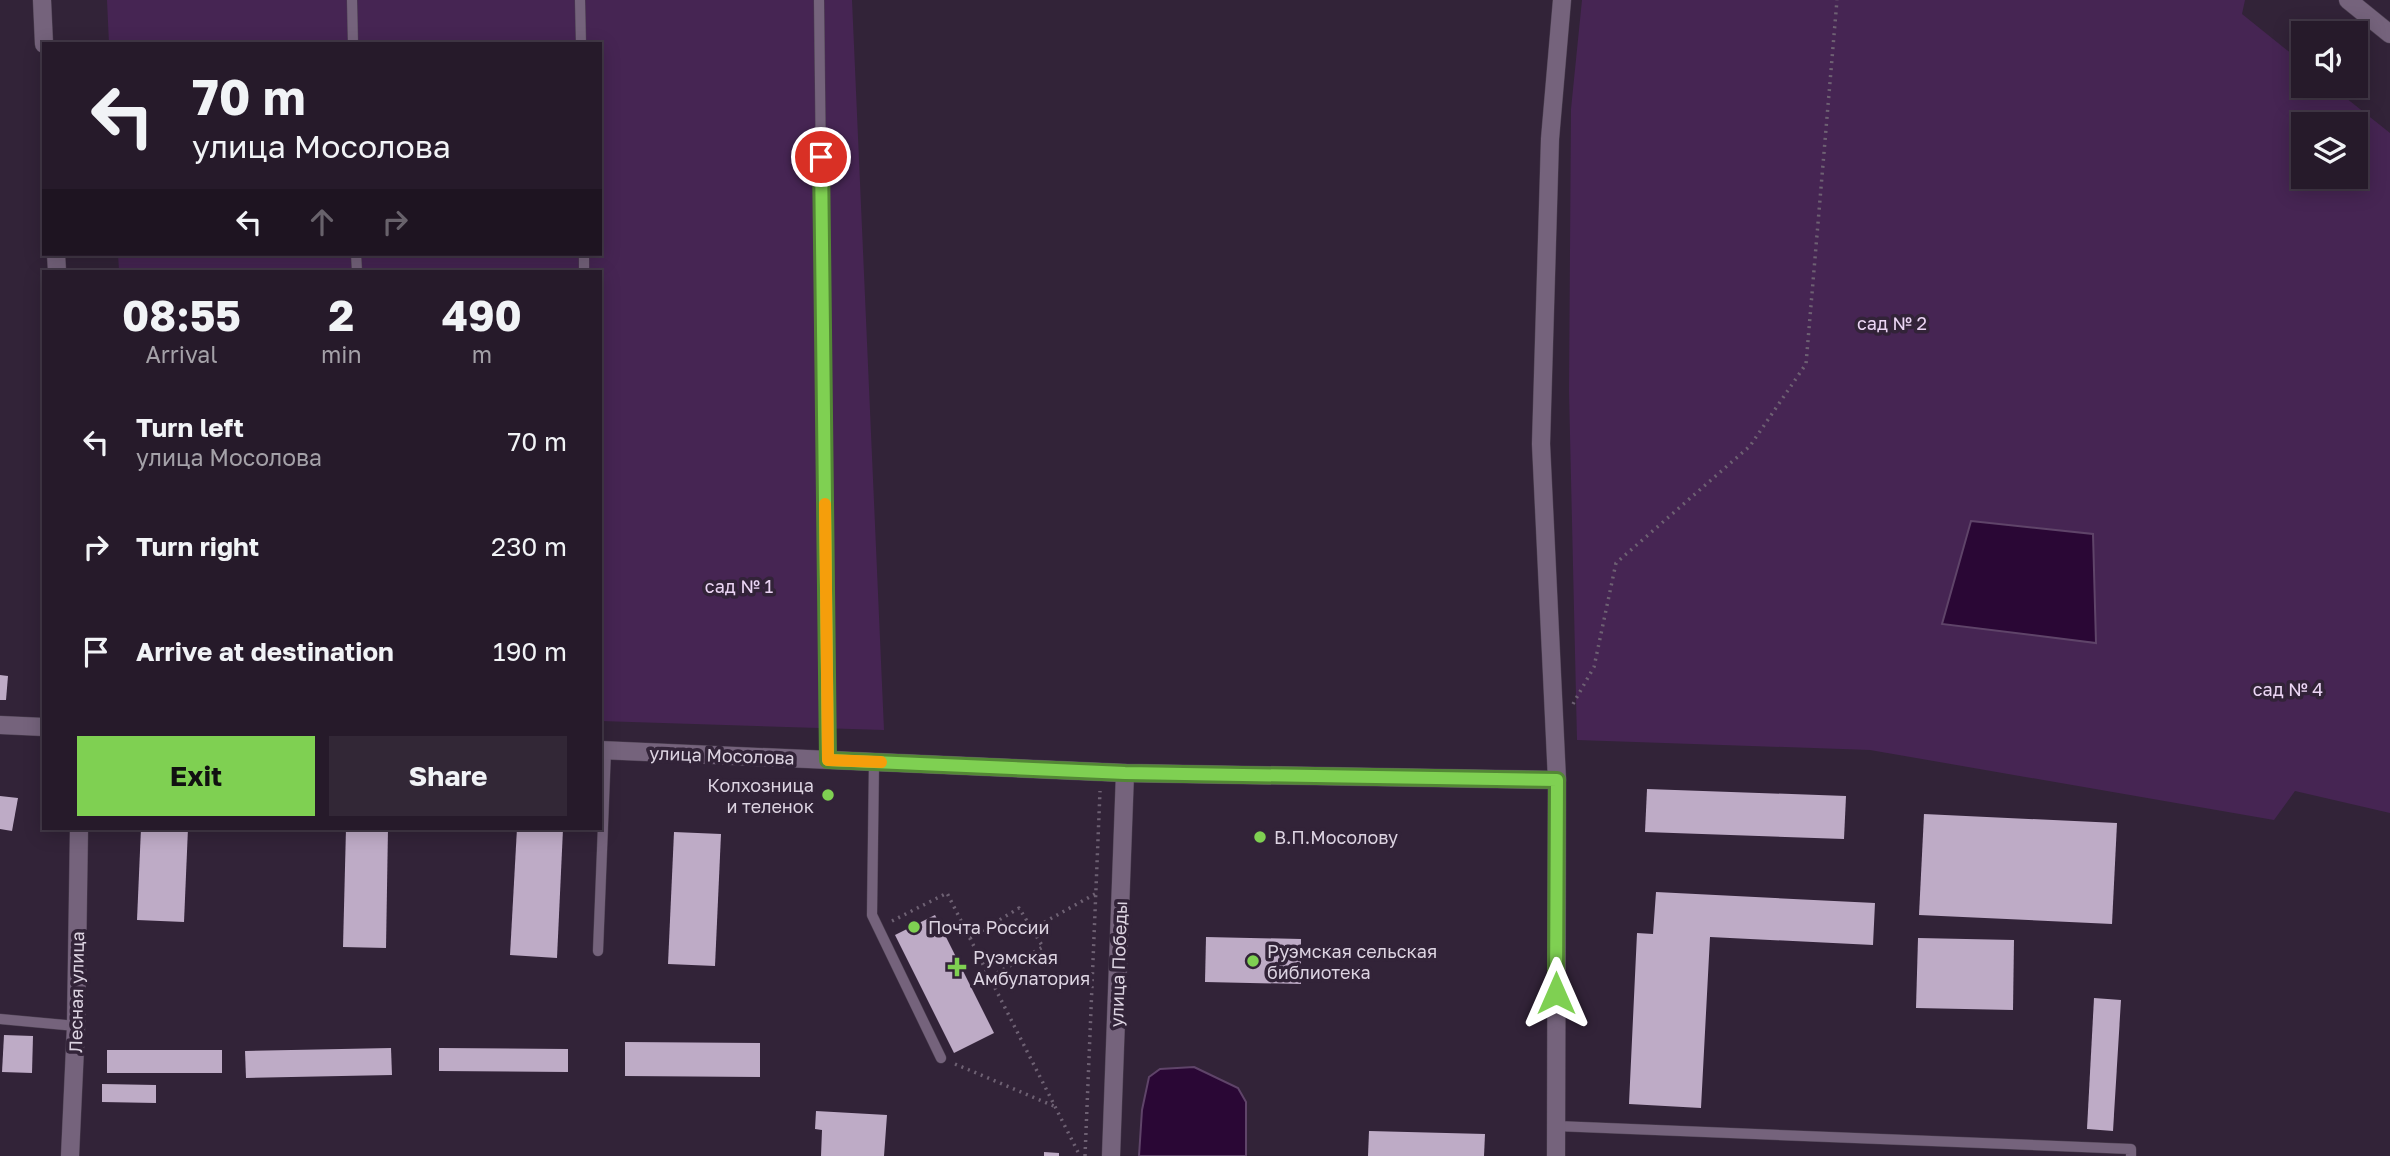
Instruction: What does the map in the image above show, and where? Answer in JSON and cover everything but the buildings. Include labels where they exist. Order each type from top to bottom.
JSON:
[{"type":"street","points":[[42,0],[44,42]]},
{"type":"street","points":[[1556,1156],[1557,780],[1541,444],[1550,139],[1562,0]]},
{"type":"street","points":[[2348,0],[2390,34]]},
{"type":"street","points":[[0,725],[42,727]]},
{"type":"street","name":"улица Мосолова","points":[[603,750],[1125,773],[1557,780]]},
{"type":"street","name":"улица Победы","points":[[1111,1156],[1125,773]]},
{"type":"street","name":"Лесная улица","points":[[70,1156],[76,1026],[79,830]]},
{"type":"lane","points":[[352,0],[353,42]]},
{"type":"lane","points":[[580,0],[581,42]]},
{"type":"lane","points":[[819,0],[828,760]]},
{"type":"lane","points":[[602,790],[603,750]]},
{"type":"lane","points":[[874,762],[872,915],[941,1058]]},
{"type":"lane","points":[[598,951],[601,830]]},
{"type":"lane","points":[[0,1019],[76,1026]]},
{"type":"lane","points":[[1556,1126],[2131,1149],[2131,1156]]},
{"type":"path","points":[[1553,731],[1576,701],[1594,667],[1616,563],[1750,446],[1806,364],[1837,0]]},
{"type":"path","points":[[1083,1156],[1101,772]]},
{"type":"path","points":[[878,928],[947,893],[1083,1156]]},
{"type":"path","points":[[1032,929],[1096,894]]},
{"type":"path","points":[[970,938],[1019,908],[1043,947],[990,977]]},
{"type":"path","points":[[941,1058],[1056,1107]]},
{"type":"green space","name":"сад № 1","points":[[107,0],[852,0],[884,730],[602,721],[602,270],[119,270],[118,256],[602,256],[602,42],[109,42]]},
{"type":"green space","name":"сад № 2","points":[[1582,0],[2245,0],[2242,14],[2291,53],[2291,98],[2346,98],[2364,112],[2291,112],[2291,189],[2368,189],[2368,115],[2390,133],[2390,813],[2295,791],[2274,820],[1870,750],[1577,740],[1569,391],[1571,109]]},
{"type":"shaded area","points":[[1971,521],[2093,534],[2096,643],[1942,624]]},
{"type":"shaded area","points":[[1194,1067],[1238,1088],[1246,1102],[1246,1156],[1139,1156],[1142,1110],[1149,1077],[1160,1069]]},
{"type":"slow traffic","points":[[825,504],[828,760],[881,762]]},
{"type":"place","name":"Колхозница и теленок","points":[[828,795]]},
{"type":"place","name":"В.П.Мосолову","points":[[1260,837]]},
{"type":"place","name":"Почта России","points":[[914,927]]},
{"type":"place","name":"Руэмская сельская библиотека","points":[[1253,961]]},
{"type":"place","name":"Руэмская Амбулатория","points":[[957,967]]},
{"type":"route","points":[[821,157],[828,760],[1125,773],[1557,780],[1556,993]]},
{"type":"park label","name":"сад № 4","points":[[2288,689]]}]
